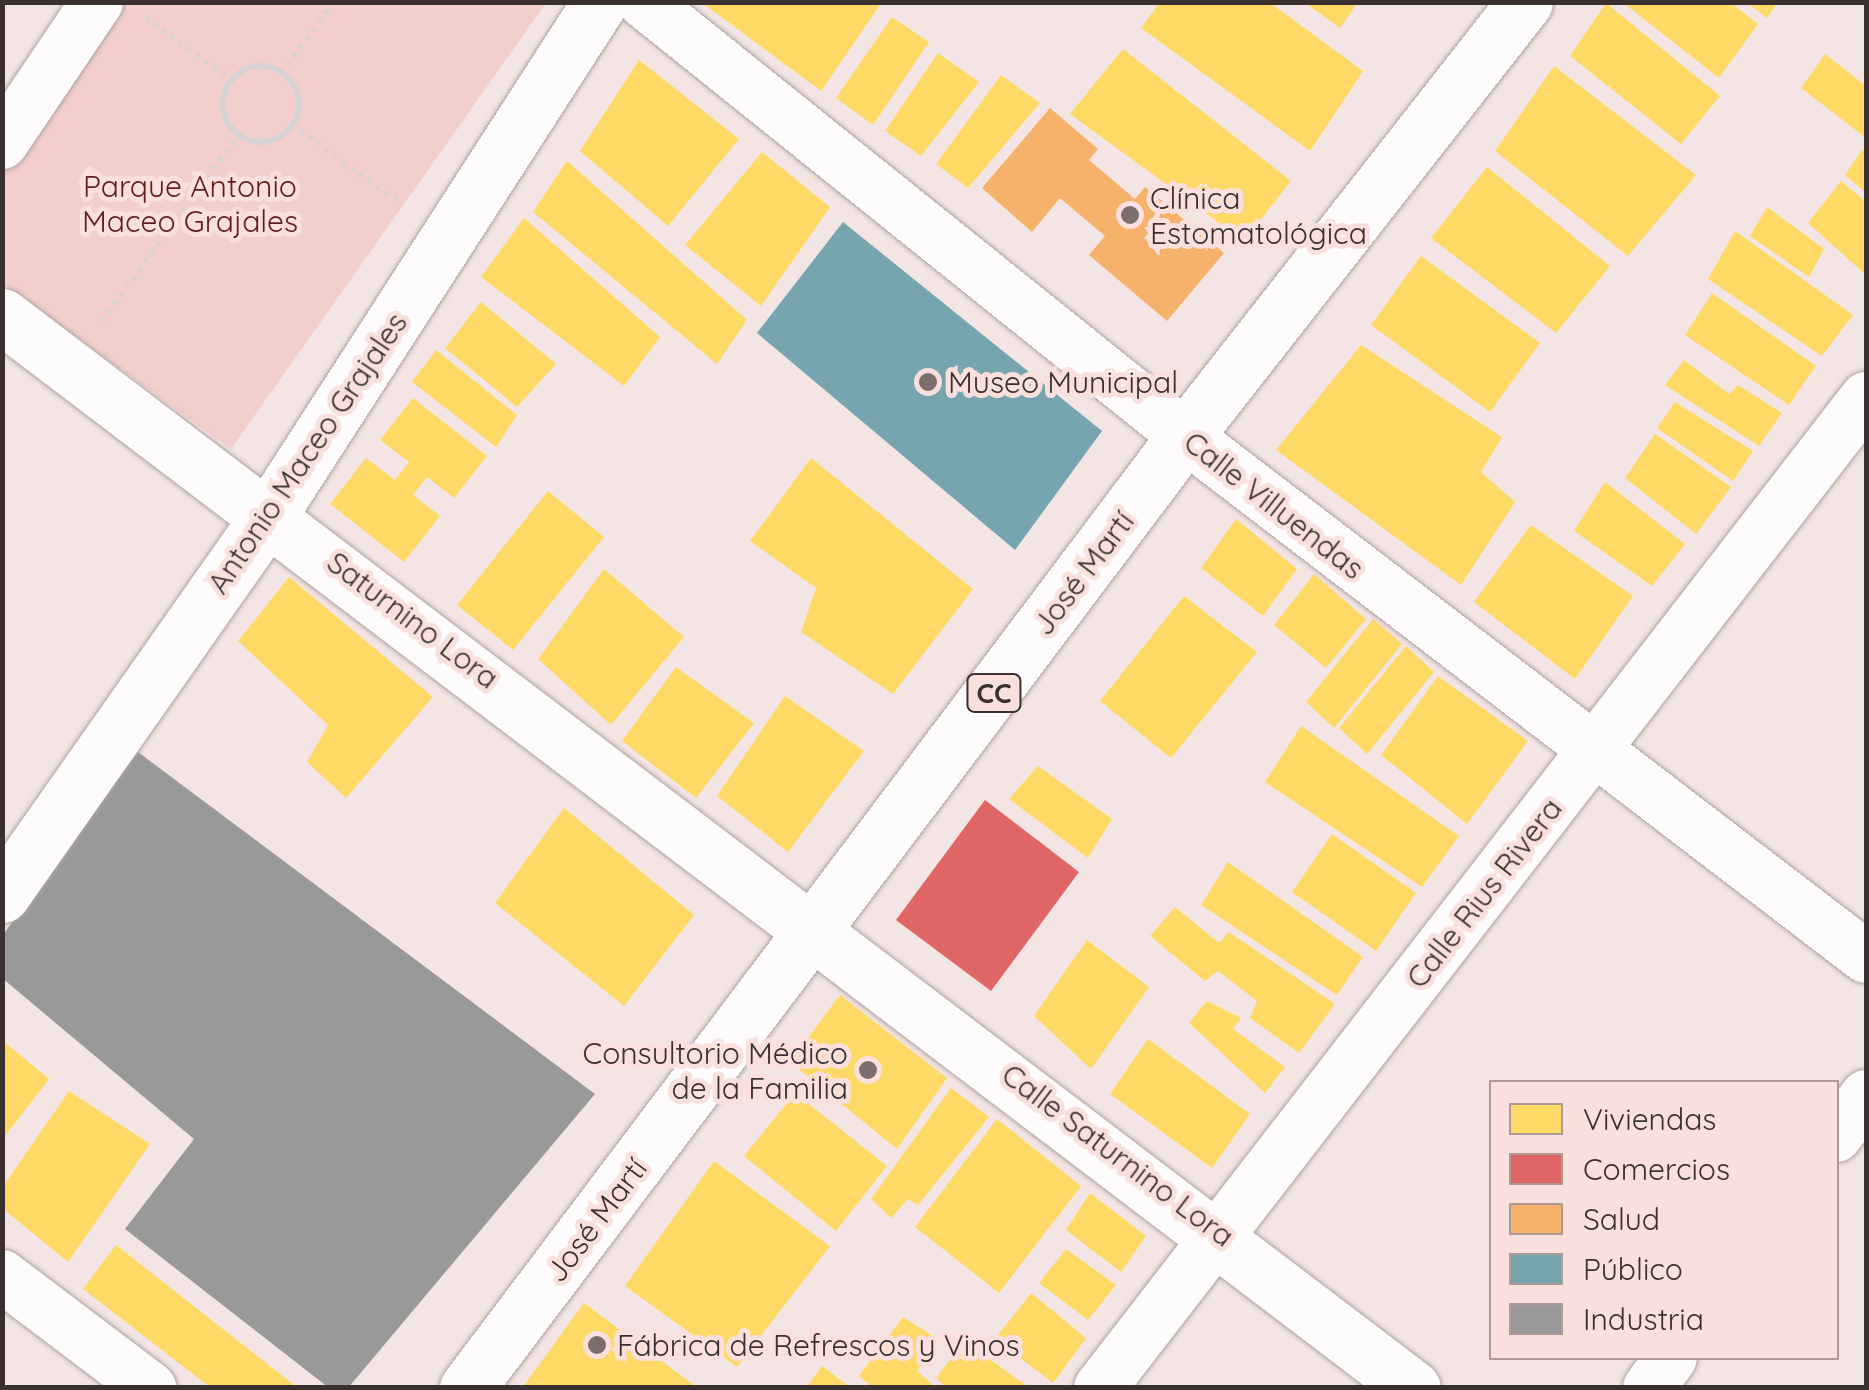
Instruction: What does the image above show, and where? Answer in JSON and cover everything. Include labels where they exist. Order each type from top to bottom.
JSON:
[{"type":"street","name":"Antonio Maceo Grajales","points":[[2,895],[271,512],[600,2]]},
{"type":"street","name":"Calle Villuendas","points":[[644,2],[1185,436],[1593,752],[1866,957]]},
{"type":"street","name":"José Martí","points":[[468,1388],[819,928],[1185,436],[1526,2]]},
{"type":"street","points":[[2,144],[119,8]]},
{"type":"street","name":"Saturnino Lora","points":[[2,316],[271,512],[819,928]]},
{"type":"street","name":"Calle Rius Rivera","points":[[1100,1388],[1866,398]]},
{"type":"street","name":"Calle Saturnino Lora","points":[[819,928],[1220,1233],[1413,1388]]},
{"type":"street","points":[[1839,1132],[1866,1096]]},
{"type":"street","points":[[2,1276],[150,1388]]},
{"type":"street","points":[[1649,1388],[1670,1360]]},
{"type":"path","points":[[282,73],[334,2]]},
{"type":"path","points":[[119,8],[231,79]]},
{"type":"path","points":[[264,65],[282,73],[296,90],[292,125],[272,140],[239,135],[224,114],[231,79],[264,65]]},
{"type":"path","points":[[292,125],[448,238]]},
{"type":"path","points":[[68,366],[239,135]]},
{"type":"green space","name":"Parque Antonio Maceo Grajales","points":[[118,3],[546,3],[231,449],[3,284],[3,165]]},
{"type":"building: Viviendas","points":[[701,2],[882,2],[821,91]]},
{"type":"building: Viviendas","points":[[1160,2],[1269,2],[1363,71],[1310,151],[1141,28]]},
{"type":"building: Viviendas","points":[[1304,2],[1358,2],[1340,28]]},
{"type":"building: Viviendas","points":[[1622,2],[1730,2],[1758,24],[1719,78]]},
{"type":"building: Viviendas","points":[[1746,2],[1778,2],[1767,18]]},
{"type":"building: Viviendas","points":[[1606,3],[1720,96],[1681,144],[1570,56]]},
{"type":"building: Viviendas","points":[[892,17],[929,42],[873,125],[836,98]]},
{"type":"building: Viviendas","points":[[1123,49],[1291,181],[1244,241],[1070,114]]},
{"type":"building: Viviendas","points":[[938,53],[979,82],[921,156],[885,131]]},
{"type":"building: Viviendas","points":[[1825,54],[1866,86],[1866,138],[1801,88]]},
{"type":"building: Viviendas","points":[[639,60],[739,139],[668,226],[580,151]]},
{"type":"building: Viviendas","points":[[1554,66],[1696,175],[1628,256],[1495,151]]},
{"type":"building: Viviendas","points":[[1001,75],[1040,103],[968,188],[936,164]]},
{"type":"building: Viviendas","points":[[1862,150],[1866,154],[1866,193],[1845,175]]},
{"type":"building: Viviendas","points":[[762,152],[830,207],[761,306],[685,245]]},
{"type":"building: Viviendas","points":[[567,161],[747,320],[717,364],[533,212]]},
{"type":"building: Viviendas","points":[[1487,167],[1610,266],[1556,333],[1431,238]]},
{"type":"building: Viviendas","points":[[1841,181],[1866,202],[1866,275],[1808,223]]},
{"type":"building: Viviendas","points":[[1767,207],[1824,249],[1809,277],[1750,236]]},
{"type":"building: Viviendas","points":[[524,218],[660,337],[624,386],[481,277]]},
{"type":"building: Viviendas","points":[[1735,231],[1853,315],[1822,356],[1708,279]]},
{"type":"building: Viviendas","points":[[1421,256],[1540,343],[1490,412],[1371,325]]},
{"type":"building: Viviendas","points":[[1712,293],[1816,366],[1789,405],[1685,335]]},
{"type":"building: Viviendas","points":[[481,302],[556,364],[517,407],[445,348]]},
{"type":"building: Viviendas","points":[[1361,345],[1502,437],[1481,472],[1515,502],[1461,585],[1276,450]]},
{"type":"building: Viviendas","points":[[436,350],[517,415],[496,447],[412,382]]},
{"type":"building: Viviendas","points":[[1684,360],[1729,394],[1738,385],[1782,413],[1759,446],[1665,385]]},
{"type":"building: Viviendas","points":[[413,398],[487,456],[454,498],[427,477],[413,495],[440,516],[404,562],[330,504],[366,458],[395,480],[409,462],[380,440]]},
{"type":"building: Viviendas","points":[[1675,402],[1753,451],[1733,481],[1657,428]]},
{"type":"building: Viviendas","points":[[1655,434],[1731,487],[1696,534],[1625,478]]},
{"type":"building: Viviendas","points":[[811,458],[973,589],[893,694],[801,632],[816,588],[750,541]]},
{"type":"building: Viviendas","points":[[1605,482],[1685,544],[1652,586],[1574,531]]},
{"type":"building: Viviendas","points":[[548,491],[604,537],[513,650],[457,605]]},
{"type":"building: Viviendas","points":[[1236,519],[1297,569],[1263,616],[1201,568]]},
{"type":"building: Viviendas","points":[[1531,525],[1633,596],[1575,679],[1474,602]]},
{"type":"building: Viviendas","points":[[604,569],[684,637],[611,725],[538,659]]},
{"type":"building: Viviendas","points":[[1314,574],[1366,619],[1326,668],[1274,625]]},
{"type":"building: Viviendas","points":[[289,577],[433,697],[346,798],[307,762],[328,725],[238,641]]},
{"type":"building: Viviendas","points":[[1184,596],[1257,652],[1171,758],[1100,701]]},
{"type":"building: Viviendas","points":[[1373,619],[1402,644],[1334,728],[1306,702]]},
{"type":"building: Viviendas","points":[[1406,646],[1434,672],[1367,754],[1339,728]]},
{"type":"building: Viviendas","points":[[676,667],[754,723],[696,798],[622,741]]},
{"type":"building: Viviendas","points":[[1438,676],[1528,741],[1467,824],[1381,755]]},
{"type":"building: Viviendas","points":[[785,696],[864,751],[788,852],[717,796]]},
{"type":"building: Viviendas","points":[[1301,726],[1459,836],[1422,887],[1265,782]]},
{"type":"building: Viviendas","points":[[1038,766],[1112,819],[1088,858],[1009,799]]},
{"type":"building: Viviendas","points":[[564,808],[694,915],[624,1006],[495,903]]},
{"type":"building: Viviendas","points":[[1332,834],[1416,893],[1376,951],[1292,892]]},
{"type":"building: Viviendas","points":[[1228,862],[1363,957],[1337,995],[1201,905]]},
{"type":"building: Viviendas","points":[[1175,907],[1219,943],[1229,932],[1335,1004],[1299,1053],[1250,1018],[1257,1001],[1218,971],[1205,981],[1150,936]]},
{"type":"building: Viviendas","points":[[1087,940],[1149,987],[1091,1069],[1034,1016]]},
{"type":"building: Viviendas","name":"Consultorio Médico de la Familia","points":[[840,995],[947,1078],[897,1149],[790,1062]]},
{"type":"building: Viviendas","points":[[1207,1001],[1241,1018],[1233,1029],[1285,1067],[1265,1093],[1189,1023]]},
{"type":"building: Viviendas","points":[[1148,1039],[1250,1114],[1212,1168],[1110,1094]]},
{"type":"building: Viviendas","points":[[2,1040],[49,1079],[2,1140]]},
{"type":"building: Viviendas","points":[[951,1088],[989,1117],[918,1205],[908,1199],[891,1218],[871,1199]]},
{"type":"building: Viviendas","points":[[69,1091],[150,1144],[68,1262],[2,1208],[2,1188]]},
{"type":"building: Viviendas","points":[[795,1093],[887,1166],[836,1231],[744,1156]]},
{"type":"building: Viviendas","points":[[997,1119],[1081,1186],[999,1293],[915,1227]]},
{"type":"building: Viviendas","points":[[714,1161],[830,1246],[737,1367],[625,1286]]},
{"type":"building: Viviendas","points":[[1090,1193],[1146,1236],[1121,1272],[1066,1230]]},
{"type":"building: Viviendas","points":[[116,1245],[298,1388],[211,1388],[83,1289]]},
{"type":"building: Viviendas","points":[[1066,1249],[1116,1285],[1088,1320],[1039,1283]]},
{"type":"building: Viviendas","points":[[1031,1293],[1086,1338],[1053,1383],[995,1339]]},
{"type":"building: Viviendas","name":"Fábrica de Refrescos y Vinos","points":[[584,1303],[698,1388],[522,1388]]},
{"type":"building: Viviendas","points":[[903,1317],[939,1340],[917,1371],[937,1388],[873,1388],[859,1376]]},
{"type":"building: Viviendas","points":[[964,1341],[1030,1388],[947,1388],[936,1378]]},
{"type":"building: Viviendas","name":"Fábrica de Refrescos y Vinos","points":[[822,1366],[851,1388],[806,1388]]},
{"type":"building: Comercios","points":[[985,800],[1079,872],[991,991],[896,920]]},
{"type":"building: Salud","name":"Clínica Estomatológica","points":[[1050,108],[1098,149],[1089,160],[1135,199],[1145,187],[1224,253],[1167,321],[1089,255],[1105,236],[1060,198],[1032,232],[982,188]]},
{"type":"building: Público","name":"Museo Municipal","points":[[843,222],[1102,431],[1015,550],[757,333]]},
{"type":"building: Industria","points":[[138,752],[595,1094],[348,1388],[329,1388],[125,1229],[194,1139],[2,978],[2,936]]},
{"type":"place","name":"Clínica Estomatológica","points":[[1130,215]]},
{"type":"place","name":"Museo Municipal","points":[[928,382]]},
{"type":"place","name":"Consultorio Médico de la Familia","points":[[868,1070]]},
{"type":"place","name":"Fábrica de Refrescos y Vinos","points":[[597,1345]]}]
